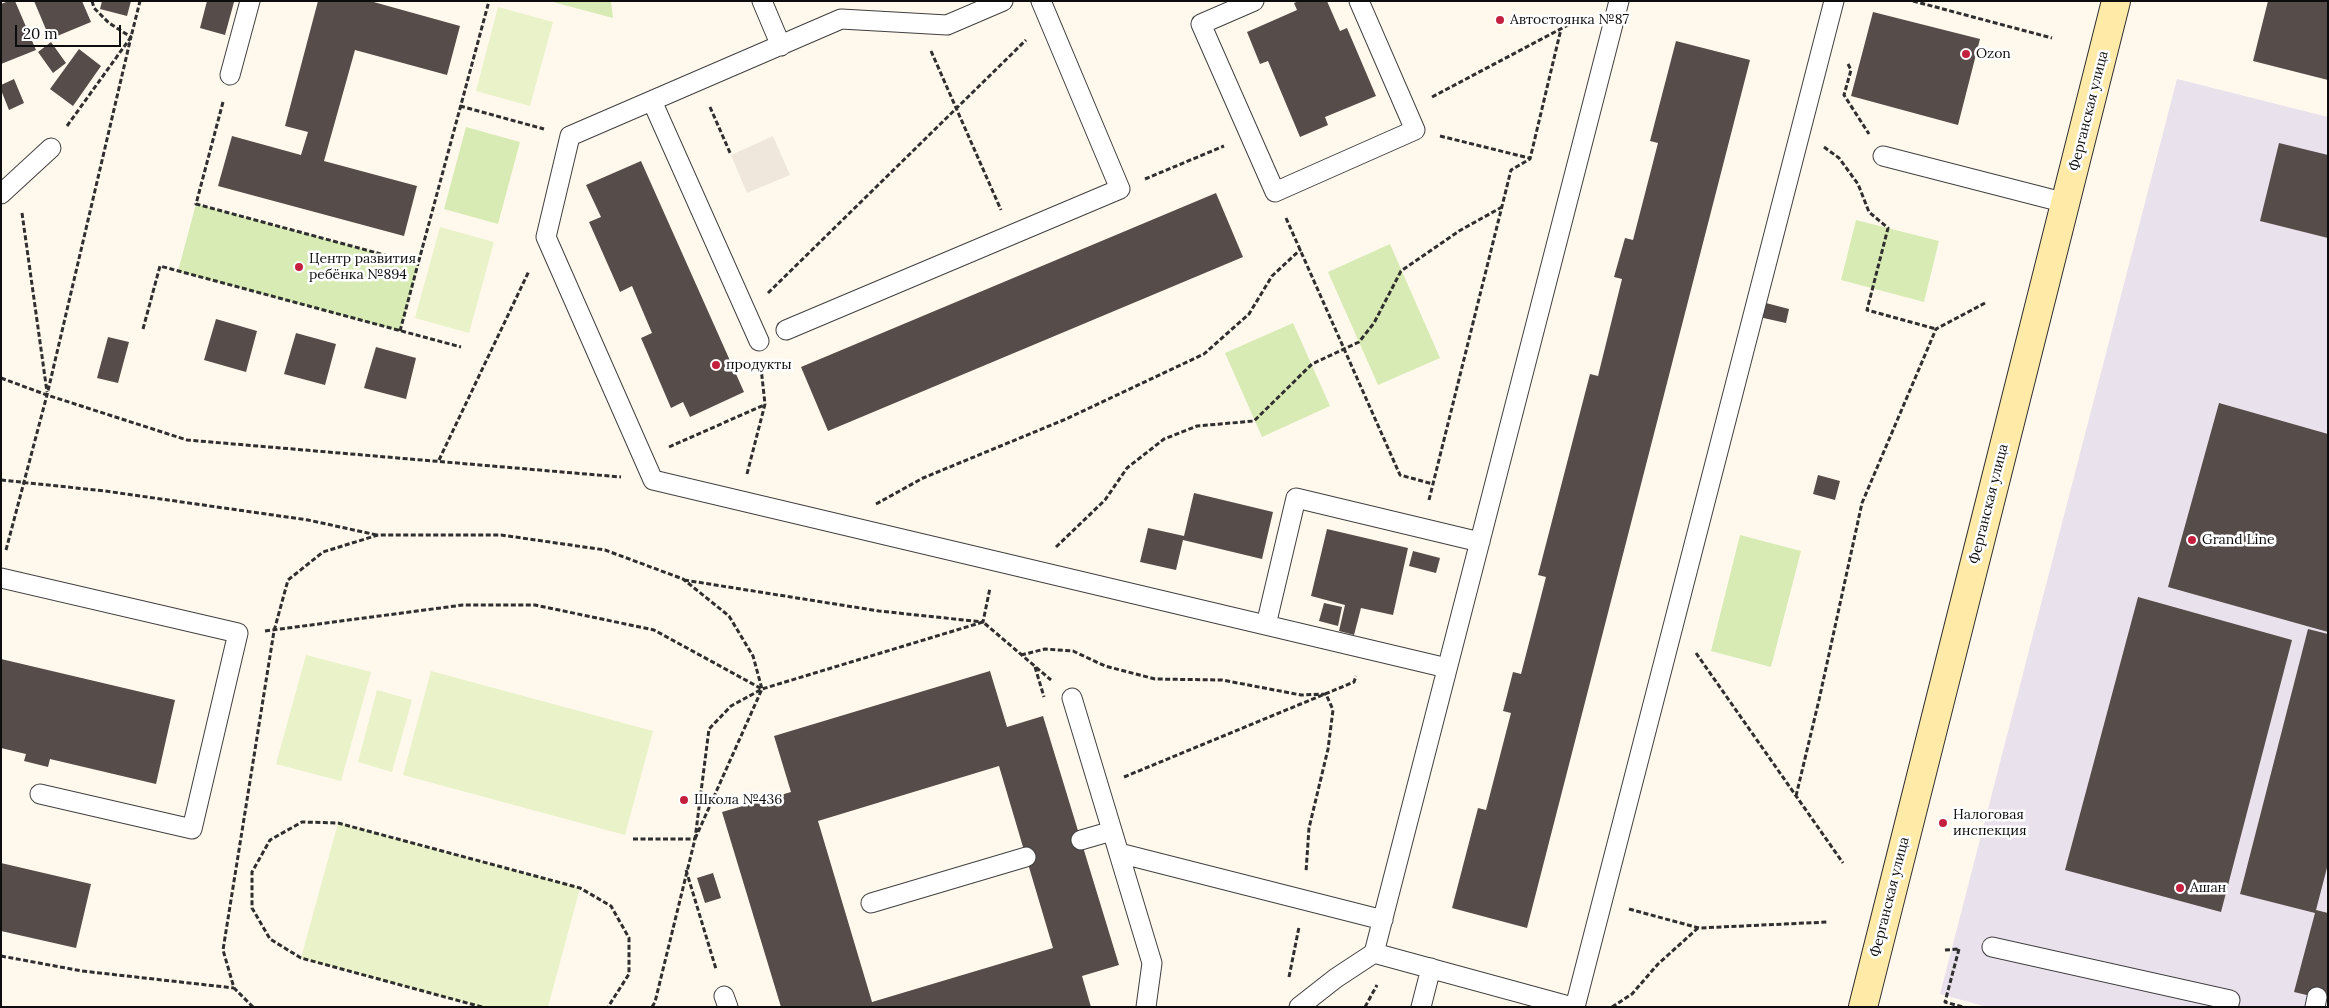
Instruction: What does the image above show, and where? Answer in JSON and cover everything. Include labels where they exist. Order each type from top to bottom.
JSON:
[{"type":"street","name":"Ферганская улица","points":[[1862,1007],[2116,1]]},
{"type":"lane","points":[[230,75],[250,1]]},
{"type":"lane","points":[[762,1],[781,46]]},
{"type":"lane","points":[[1003,1],[948,25],[841,20],[570,136],[546,237],[653,480],[1447,668]]},
{"type":"lane","points":[[786,330],[1120,189],[1041,1]]},
{"type":"lane","points":[[1254,1],[1202,24],[1275,192],[1415,130],[1358,1]]},
{"type":"lane","points":[[1298,1007],[1336,978],[1374,953],[1619,1]]},
{"type":"lane","points":[[1374,953],[1574,1007],[1834,1]]},
{"type":"lane","points":[[652,101],[758,341]]},
{"type":"lane","points":[[1,194],[51,148]]},
{"type":"lane","points":[[1883,156],[2066,203]]},
{"type":"lane","points":[[1266,625],[1296,498],[1480,542]]},
{"type":"lane","points":[[1,578],[238,633],[192,829],[40,794]]},
{"type":"lane","points":[[1072,698],[1152,963],[1146,1007]]},
{"type":"lane","points":[[1081,840],[1112,831]]},
{"type":"lane","points":[[1119,853],[1383,920]]},
{"type":"lane","points":[[871,903],[1026,857]]},
{"type":"lane","points":[[1992,947],[2230,1000],[2228,1007]]},
{"type":"lane","points":[[1421,1007],[1431,968]]},
{"type":"path","points":[[92,1],[94,8],[109,23],[131,37]]},
{"type":"path","points":[[4,558],[48,395],[140,1]]},
{"type":"path","points":[[400,331],[489,1]]},
{"type":"path","points":[[1913,1],[2052,38]]},
{"type":"path","points":[[1407,110],[1587,15]]},
{"type":"path","points":[[747,315],[956,108],[1049,19]]},
{"type":"path","points":[[918,23],[1012,235]]},
{"type":"path","points":[[1827,28],[1851,70],[1844,95],[1883,156]]},
{"type":"path","points":[[1422,528],[1511,170],[1530,159],[1561,29]]},
{"type":"path","points":[[51,148],[131,37]]},
{"type":"path","points":[[230,75],[196,204],[418,264]]},
{"type":"path","points":[[699,81],[731,154]]},
{"type":"path","points":[[460,106],[536,127]]},
{"type":"path","points":[[1800,131],[1839,158],[1858,184],[1869,212],[1888,228],[1867,310],[1936,329]]},
{"type":"path","points":[[1120,189],[1250,135]]},
{"type":"path","points":[[1444,137],[1530,159]]},
{"type":"path","points":[[17,180],[48,395]]},
{"type":"path","points":[[1275,192],[1400,475],[1433,484]]},
{"type":"path","points":[[1032,569],[1104,500],[1126,468],[1164,439],[1197,426],[1254,421],[1312,364],[1359,342],[1374,323],[1401,270],[1459,231],[1502,207]]},
{"type":"path","points":[[440,460],[546,237]]},
{"type":"path","points":[[841,524],[923,478],[1066,419],[1204,354],[1248,314],[1272,276],[1301,249]]},
{"type":"path","points":[[143,329],[160,266],[462,347]]},
{"type":"path","points":[[1796,796],[1862,503],[1936,329],[1984,303]]},
{"type":"path","points":[[741,500],[765,404],[758,341]]},
{"type":"path","points":[[1,378],[186,440],[440,460],[653,480]]},
{"type":"path","points":[[644,458],[765,404]]},
{"type":"path","points":[[1,480],[25,481],[308,520],[378,535],[501,535],[558,543],[605,550],[683,579],[879,611],[984,622],[1072,698]]},
{"type":"path","points":[[253,1007],[234,988],[222,950],[274,630],[288,580],[323,552],[378,535]]},
{"type":"path","points":[[984,622],[995,561]]},
{"type":"path","points":[[683,579],[729,616],[753,656],[762,689],[694,839]]},
{"type":"path","points":[[238,633],[463,605],[535,605],[654,630],[762,689]]},
{"type":"path","points":[[652,1007],[655,1002],[694,839],[709,729],[731,706],[762,689],[984,622]]},
{"type":"path","points":[[1674,622],[1843,863]]},
{"type":"path","points":[[1099,787],[1354,682],[1362,648]]},
{"type":"path","points":[[1022,655],[1045,649],[1073,651],[1105,666],[1155,679],[1222,680],[1301,695],[1326,694]]},
{"type":"path","points":[[1288,980],[1304,899],[1309,828],[1328,748],[1334,710],[1326,694]]},
{"type":"path","points":[[482,1007],[301,958],[270,939],[252,908],[252,872],[270,840],[302,822],[338,822],[580,888],[611,906],[629,938],[629,974],[608,1007]]},
{"type":"path","points":[[633,839],[694,839]]},
{"type":"path","points":[[686,869],[726,1001]]},
{"type":"path","points":[[1602,902],[1699,928],[1828,922]]},
{"type":"path","points":[[1612,1007],[1632,994],[1658,964],[1699,928]]},
{"type":"path","points":[[1960,949],[1945,1002],[1962,1007]]},
{"type":"path","points":[[1,956],[82,971],[234,988]]},
{"type":"shaded area","points":[[2177,79],[2328,117],[2328,1007],[1987,1007],[1940,994]]},
{"type":"shaded area","points":[[773,136],[790,175],[747,193],[731,155]]},
{"type":"green space","points":[[549,1],[611,1],[613,18]]},
{"type":"green space","points":[[498,7],[553,22],[530,106],[476,91]]},
{"type":"green space","points":[[466,127],[520,142],[498,224],[444,209]]},
{"type":"green space","points":[[196,204],[418,264],[400,331],[178,271]]},
{"type":"green space","points":[[1856,220],[1939,241],[1924,302],[1841,280]]},
{"type":"green space","points":[[440,227],[494,242],[469,333],[415,318]]},
{"type":"green space","points":[[1390,244],[1440,358],[1378,385],[1328,272]]},
{"type":"green space","points":[[1293,323],[1330,406],[1262,437],[1225,353]]},
{"type":"green space","points":[[1740,535],[1801,551],[1771,667],[1711,651]]},
{"type":"green space","points":[[306,655],[371,672],[341,781],[276,764]]},
{"type":"green space","points":[[431,671],[653,731],[625,835],[403,775]]},
{"type":"green space","points":[[377,690],[412,700],[392,772],[358,762]]},
{"type":"green space","points":[[338,823],[580,888],[548,1007],[482,1007],[301,958]]},
{"type":"building","points":[[15,1],[36,50],[1,64],[1,4]]},
{"type":"building","points":[[34,1],[82,1],[91,22],[50,39]]},
{"type":"building","points":[[102,1],[131,1],[127,16],[100,9]]},
{"type":"building","points":[[207,1],[234,2],[225,35],[200,28]]},
{"type":"building","points":[[318,1],[370,1],[460,26],[447,75],[355,50],[324,161],[417,186],[404,236],[218,186],[232,136],[301,155],[308,132],[285,126]]},
{"type":"building","points":[[1299,1],[1327,1],[1340,31],[1347,28],[1376,96],[1325,117],[1328,125],[1300,137],[1268,61],[1260,64],[1247,32],[1297,10],[1294,3]]},
{"type":"building","points":[[2268,1],[2328,1],[2328,80],[2253,61]]},
{"type":"building","points":[[1873,12],[1980,39],[1958,125],[1851,96]]},
{"type":"building","points":[[1676,41],[1750,60],[1527,928],[1452,908],[1478,808],[1486,810],[1511,713],[1503,711],[1513,672],[1521,674],[1546,577],[1538,575],[1590,374],[1598,376],[1622,279],[1614,277],[1625,238],[1633,240],[1658,143],[1650,141]]},
{"type":"building","points":[[51,42],[66,63],[53,73],[38,52]]},
{"type":"building","points":[[79,49],[101,66],[73,106],[50,89]]},
{"type":"building","points":[[14,79],[24,103],[9,110],[1,90],[1,85]]},
{"type":"building","points":[[2279,143],[2328,155],[2328,238],[2260,221]]},
{"type":"building","points":[[641,161],[744,392],[690,417],[683,402],[671,408],[641,338],[652,333],[632,286],[620,292],[589,222],[601,217],[586,185]]},
{"type":"building","points":[[1216,193],[1243,257],[828,431],[801,367]]},
{"type":"building","points":[[1762,302],[1789,309],[1786,323],[1759,317]]},
{"type":"building","points":[[216,319],[257,331],[246,372],[204,360]]},
{"type":"building","points":[[296,333],[336,344],[325,385],[284,374]]},
{"type":"building","points":[[108,337],[129,342],[118,383],[97,378]]},
{"type":"building","points":[[376,347],[416,358],[406,399],[364,388]]},
{"type":"building","points":[[2219,403],[2328,434],[2328,632],[2168,587]]},
{"type":"building","points":[[1818,475],[1840,481],[1835,500],[1813,494]]},
{"type":"building","points":[[1194,493],[1273,512],[1262,559],[1183,540],[1176,570],[1140,562],[1148,528],[1184,536]]},
{"type":"building","points":[[1327,529],[1408,548],[1393,615],[1361,608],[1354,635],[1339,631],[1345,605],[1311,596]]},
{"type":"building","points":[[1413,551],[1440,558],[1436,573],[1409,566]]},
{"type":"building","points":[[2138,597],[2292,640],[2221,912],[2065,870]]},
{"type":"building","points":[[1324,603],[1342,607],[1338,626],[1319,621]]},
{"type":"building","points":[[2308,629],[2328,634],[2328,864],[2316,910],[2328,913],[2328,1000],[2294,992],[2315,913],[2240,894]]},
{"type":"building","points":[[1,659],[175,700],[156,784],[50,759],[48,767],[24,761],[26,754],[1,748]]},
{"type":"building","points":[[990,671],[1007,727],[1043,716],[1119,965],[1082,976],[1091,1007],[781,1007],[722,812],[791,792],[774,736]],"holes":[[[999,766],[1053,948],[872,1002],[818,821]]]},
{"type":"building","points":[[1,863],[91,884],[76,948],[1,931]]},
{"type":"building","points":[[713,873],[721,898],[705,903],[697,878]]},
{"type":"place","name":"Автостоянка №87","points":[[1500,20]]},
{"type":"place","name":"Ozon","points":[[1966,54]]},
{"type":"place","name":"Центр развития ребёнка №894","points":[[299,267]]},
{"type":"place","name":"продукты","points":[[716,365]]},
{"type":"place","name":"Grand Line","points":[[2192,540]]},
{"type":"place","name":"Школа №436","points":[[684,800]]},
{"type":"place","name":"Налоговая инспекция","points":[[1943,823]]},
{"type":"place","name":"Ашан","points":[[2180,888]]}]
